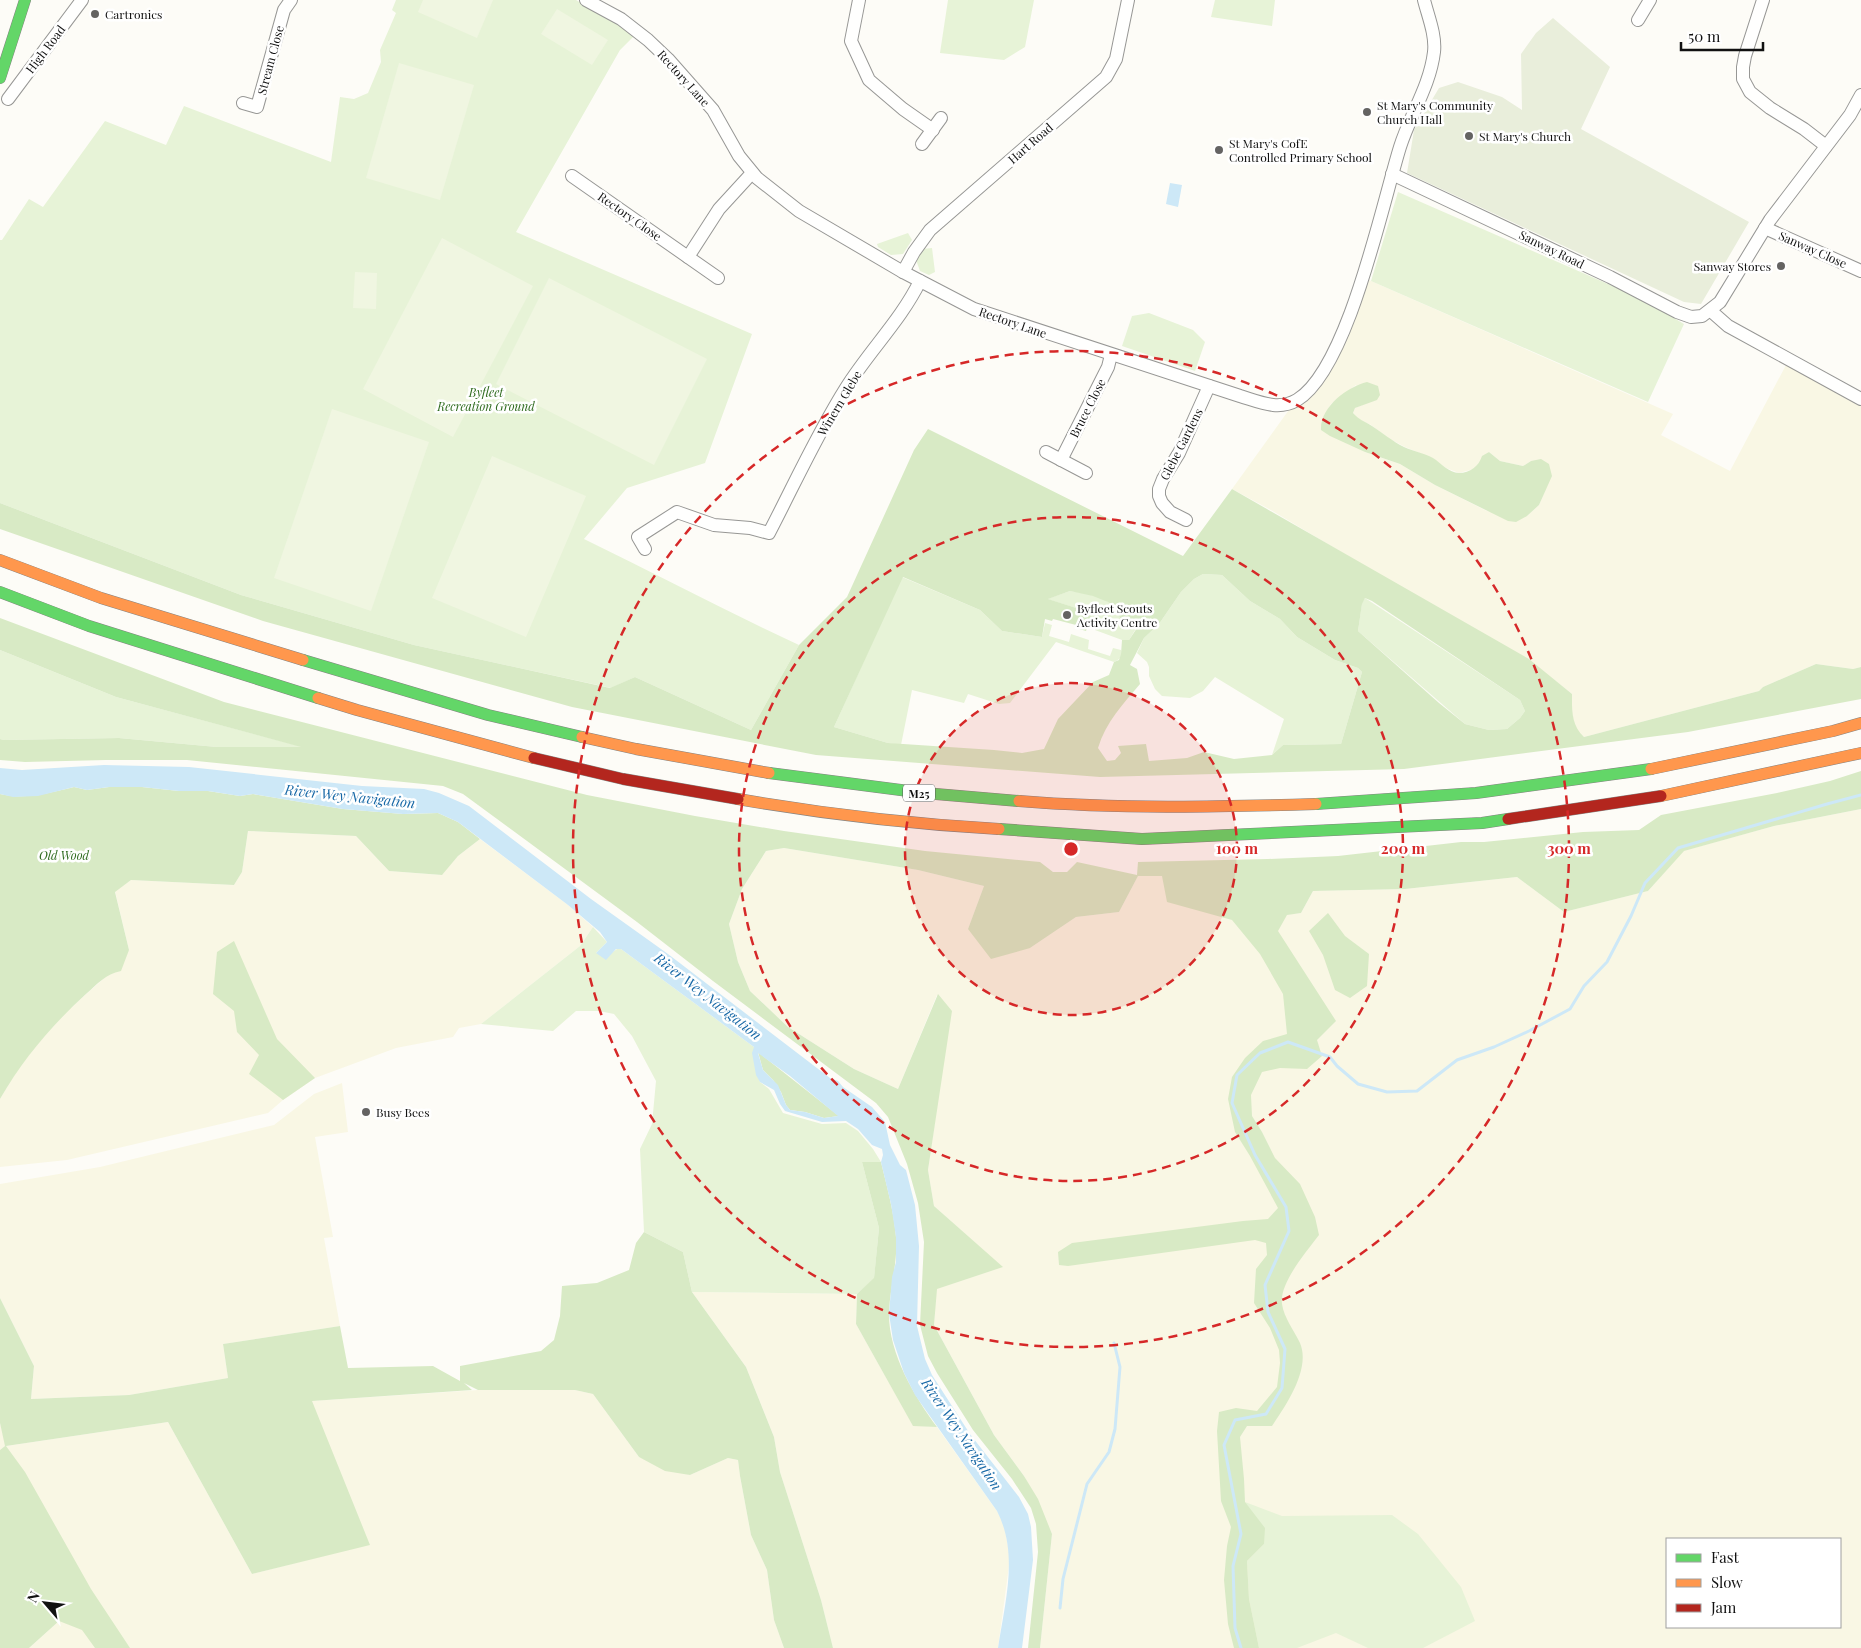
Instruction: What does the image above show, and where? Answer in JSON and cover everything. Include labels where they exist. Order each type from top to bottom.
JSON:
[{"type":"main road","points":[[0,78],[25,0]]},
{"type":"main road","name":"M25","points":[[0,560],[101,598],[370,681],[488,715],[636,749],[760,772],[924,793],[1066,805],[1174,808],[1345,803],[1476,793],[1665,767],[1833,731],[1861,723]]},
{"type":"main road","points":[[0,592],[117,635],[357,710],[506,751],[632,781],[785,807],[918,824],[1142,839],[1482,823],[1669,795],[1861,753]]},
{"type":"street","name":"High Road","points":[[8,99],[82,0]]},
{"type":"street","name":"Stream Close","points":[[243,103],[257,107],[284,10],[291,0]]},
{"type":"street","name":"Rectory Lane","points":[[586,0],[621,19],[648,40],[668,59],[713,110],[739,156],[752,173],[777,196],[799,211],[920,281],[974,309],[1209,386],[1267,404],[1281,406],[1296,400],[1304,394],[1324,369],[1351,313],[1364,276],[1392,174],[1410,120],[1432,69],[1435,49],[1424,0]]},
{"type":"street","points":[[859,0],[851,41],[869,80],[932,130]]},
{"type":"street","name":"Hart Road","points":[[904,272],[914,252],[930,230],[1106,77],[1116,59],[1128,0]]},
{"type":"street","points":[[1638,20],[1650,0]]},
{"type":"street","points":[[1763,0],[1745,56],[1743,79],[1750,92],[1826,146]]},
{"type":"street","points":[[1861,95],[1850,115],[1765,228],[1725,295],[1711,311],[1736,331],[1861,399]]},
{"type":"street","points":[[922,144],[940,118]]},
{"type":"street","points":[[688,257],[719,209],[752,173]]},
{"type":"street","name":"Sanway Road","points":[[1392,174],[1602,273],[1677,312],[1691,317],[1702,316],[1711,311]]},
{"type":"street","name":"Rectory Close","points":[[572,176],[718,278]]},
{"type":"street","name":"Sanway Close","points":[[1765,228],[1861,271]]},
{"type":"street","name":"Winern Glebe","points":[[646,549],[636,533],[677,512],[714,525],[750,528],[769,533],[846,387],[902,312],[920,281]]},
{"type":"street","name":"Bruce Close","points":[[1061,460],[1112,355]]},
{"type":"street","name":"Glebe Gardens","points":[[1186,520],[1170,512],[1159,496],[1159,489],[1179,453],[1209,386]]},
{"type":"street","points":[[1046,452],[1086,473]]},
{"type":"shaded area","points":[[1363,276],[1673,414],[1661,435],[1730,471],[1786,365],[1861,406],[1861,667],[1853,669],[1816,664],[1763,687],[1759,691],[1584,737],[1578,732],[1572,719],[1572,694],[1553,679],[1269,509],[1232,489],[1296,400],[1315,381]],"holes":[[[1356,385],[1367,403],[1355,408],[1353,413],[1358,419],[1371,425],[1388,438],[1432,458],[1446,468],[1459,473],[1474,469],[1489,452],[1500,461],[1523,466],[1531,461],[1551,476],[1539,505],[1527,516],[1487,511],[1435,485],[1400,464],[1365,452],[1321,421],[1331,404]]]},
{"type":"shaded area","points":[[1861,809],[1861,1648],[1040,1648],[1052,1534],[1024,1476],[994,1435],[934,1325],[936,1289],[1002,1267],[934,1206],[928,1170],[937,1106],[937,995],[898,1089],[854,1069],[788,1027],[750,991],[738,962],[729,924],[742,889],[766,851],[784,848],[918,870],[984,886],[968,929],[1030,948],[1076,917],[1119,912],[1138,876],[1162,876],[1232,920],[1301,913],[1313,891],[1405,889],[1517,877],[1564,912],[1648,891],[1683,851],[1774,826]]},
{"type":"shaded area","points":[[248,831],[356,836],[389,871],[441,875],[458,856],[480,839],[568,905],[593,927],[580,946],[481,1024],[459,1028],[453,1037],[396,1048],[315,1078],[268,1113],[67,1160],[0,1167],[0,1099],[14,1075],[33,1049],[66,1012],[110,973],[129,950],[115,891],[131,880],[234,885],[242,872]]},
{"type":"shaded area","points":[[342,1083],[348,1132],[315,1137],[333,1237],[324,1238],[340,1326],[223,1344],[228,1378],[129,1395],[31,1399],[34,1366],[0,1298],[0,1184],[100,1167],[274,1125],[314,1094]]},
{"type":"shaded area","points":[[692,1292],[857,1294],[856,1324],[913,1425],[937,1427],[997,1511],[1004,1524],[1010,1558],[998,1648],[833,1648],[821,1600],[780,1472],[774,1437],[746,1367]]},
{"type":"shaded area","points":[[478,1390],[575,1390],[593,1394],[639,1457],[690,1475],[728,1458],[738,1460],[751,1535],[767,1570],[774,1620],[784,1648],[29,1648],[59,1621],[5,1446],[0,1450],[0,1423],[6,1446],[168,1422],[252,1574],[369,1544],[311,1401]]},
{"type":"green space","name":"Byfleet Recreation Ground","points":[[396,0],[576,0],[635,35],[620,50],[516,232],[752,334],[705,463],[627,488],[584,539],[799,645],[751,730],[635,677],[611,688],[414,645],[241,595],[0,503],[0,240],[2,240],[29,199],[43,207],[105,121],[166,145],[184,106],[331,162],[340,97],[354,99],[368,93],[381,62],[380,50],[396,13],[392,10]]},
{"type":"green space","points":[[423,0],[493,0],[477,38],[418,12]]},
{"type":"green space","points":[[948,0],[1034,0],[1025,47],[1004,60],[940,53]]},
{"type":"green space","points":[[1215,0],[1275,0],[1272,26],[1211,17]]},
{"type":"green space","points":[[557,9],[608,40],[592,65],[541,34]]},
{"type":"green space","points":[[1553,18],[1610,67],[1581,129],[1749,222],[1701,304],[1684,302],[1407,173],[1414,130],[1439,88],[1458,82],[1502,97],[1522,110],[1521,54],[1536,33]]},
{"type":"green space","points":[[399,63],[474,85],[440,200],[366,178]]},
{"type":"green space","points":[[1398,192],[1640,298],[1684,324],[1648,402],[1371,281]]},
{"type":"green space","points":[[908,233],[912,240],[903,254],[891,255],[878,247],[877,244]]},
{"type":"green space","points":[[442,238],[533,286],[453,437],[363,389]]},
{"type":"green space","points":[[932,248],[935,272],[929,275],[920,271],[916,260],[922,249]]},
{"type":"green space","points":[[355,272],[377,273],[376,309],[353,308]]},
{"type":"green space","points":[[549,278],[707,359],[654,465],[496,384]]},
{"type":"green space","points":[[1149,313],[1193,330],[1205,342],[1195,371],[1122,346],[1132,316]]},
{"type":"green space","points":[[1367,382],[1378,386],[1380,395],[1377,400],[1355,408],[1353,413],[1400,445],[1433,458],[1455,473],[1463,473],[1474,468],[1482,456],[1489,452],[1500,461],[1523,466],[1531,461],[1541,459],[1549,464],[1552,476],[1539,505],[1527,516],[1516,522],[1508,521],[1435,485],[1400,464],[1365,452],[1321,430],[1325,414],[1336,399],[1351,388]]},
{"type":"green space","points":[[332,409],[429,442],[371,611],[274,578]]},
{"type":"green space","points":[[928,429],[1183,556],[1232,489],[1529,659],[1572,694],[1574,722],[1584,737],[1759,691],[1763,687],[1816,664],[1853,669],[1861,667],[1861,699],[1688,732],[1404,769],[1100,777],[816,755],[572,707],[263,621],[0,529],[0,503],[241,595],[414,645],[610,688],[635,677],[751,730],[799,645],[847,597],[914,450]],"holes":[[[1203,574],[1222,575],[1250,601],[1280,619],[1297,637],[1335,660],[1358,668],[1362,672],[1341,744],[1283,745],[1272,755],[1234,759],[1204,752],[1187,758],[1149,761],[1146,744],[1118,746],[1121,753],[1115,760],[1107,761],[1098,748],[1101,739],[1116,714],[1140,684],[1137,669],[1130,665],[1144,638],[1159,624],[1181,592],[1194,579]],[[903,577],[980,610],[1002,631],[1042,637],[1045,619],[1052,621],[1053,619],[1076,625],[1076,628],[1086,631],[1092,613],[1048,599],[1070,591],[1093,596],[1108,602],[1121,619],[1137,628],[1129,640],[1122,640],[1119,660],[1114,662],[1109,675],[1093,682],[1058,719],[1044,749],[1022,753],[888,743],[834,727]],[[1365,598],[1520,700],[1525,711],[1520,718],[1507,729],[1489,730],[1465,724],[1358,631],[1362,604]]]},
{"type":"green space","points":[[492,456],[586,496],[526,637],[432,598]]},
{"type":"green space","points":[[1203,574],[1222,575],[1250,601],[1280,619],[1297,637],[1335,660],[1358,668],[1362,672],[1341,744],[1283,745],[1272,755],[1284,719],[1215,677],[1203,691],[1190,698],[1162,696],[1155,689],[1149,676],[1147,662],[1137,653],[1144,638],[1159,624],[1181,592],[1194,579]]},
{"type":"green space","points":[[902,577],[980,610],[1002,631],[1042,637],[1045,623],[1052,625],[1049,636],[1069,642],[1071,634],[1089,640],[1088,649],[1110,656],[1113,648],[1121,650],[1121,656],[1114,662],[1056,642],[1010,703],[999,704],[968,694],[964,703],[912,690],[901,745],[834,727]]},
{"type":"green space","points":[[1070,591],[1095,596],[1108,602],[1122,619],[1137,627],[1129,640],[1122,640],[1095,630],[1097,621],[1090,619],[1092,613],[1047,599]]},
{"type":"green space","points":[[1365,598],[1520,700],[1525,711],[1520,718],[1507,729],[1489,730],[1465,724],[1358,631],[1362,603]]},
{"type":"green space","points":[[0,618],[224,702],[587,795],[784,831],[925,851],[1040,862],[1053,872],[1067,872],[1077,862],[1137,875],[1138,862],[1338,856],[1461,842],[1484,842],[1583,832],[1639,830],[1661,815],[1777,793],[1830,781],[1861,771],[1861,809],[1774,826],[1684,851],[1648,891],[1564,912],[1517,877],[1405,889],[1313,891],[1301,913],[1287,915],[1278,931],[1336,1021],[1317,1040],[1322,1056],[1307,1069],[1280,1068],[1262,1072],[1251,1095],[1252,1116],[1275,1158],[1300,1184],[1315,1217],[1319,1235],[1289,1277],[1282,1296],[1285,1314],[1303,1353],[1300,1375],[1284,1408],[1272,1426],[1247,1426],[1240,1437],[1245,1502],[1265,1528],[1264,1544],[1247,1561],[1249,1599],[1259,1648],[1234,1648],[1228,1624],[1224,1580],[1231,1527],[1221,1501],[1217,1431],[1219,1412],[1236,1408],[1257,1411],[1277,1387],[1280,1363],[1279,1350],[1270,1328],[1254,1303],[1256,1269],[1267,1255],[1266,1243],[1255,1240],[1068,1266],[1059,1265],[1058,1252],[1072,1243],[1268,1219],[1278,1208],[1235,1132],[1228,1099],[1232,1077],[1245,1058],[1263,1041],[1287,1034],[1283,994],[1260,954],[1232,920],[1167,902],[1162,876],[1138,876],[1119,912],[1076,917],[1030,948],[991,959],[968,929],[984,886],[918,870],[784,848],[766,851],[742,889],[729,924],[738,962],[750,991],[788,1027],[854,1069],[898,1089],[938,994],[952,1011],[928,1170],[934,1206],[1003,1267],[937,1289],[934,1325],[994,1435],[1038,1499],[1052,1534],[1040,1648],[1028,1648],[1038,1552],[1036,1524],[1031,1508],[1012,1479],[973,1430],[928,1356],[920,1325],[924,1242],[918,1203],[907,1164],[888,1117],[876,1103],[637,922],[463,794],[443,786],[187,760],[25,762],[0,760],[0,739],[119,738],[217,747],[301,747],[116,697],[0,650]]},
{"type":"green space","points":[[0,650],[116,697],[303,747],[217,747],[119,738],[0,739]]},
{"type":"green space","name":"Old Wood","points":[[74,787],[87,790],[109,787],[142,787],[179,791],[208,791],[240,796],[253,794],[343,809],[403,814],[438,813],[458,822],[480,839],[458,856],[442,875],[389,871],[356,836],[248,831],[242,872],[234,885],[131,880],[115,892],[129,950],[121,971],[110,974],[102,980],[61,1018],[28,1056],[0,1099],[0,794],[28,796]]},
{"type":"green space","points":[[1328,913],[1345,936],[1369,954],[1367,986],[1350,998],[1335,990],[1323,955],[1309,931]]},
{"type":"green space","points":[[593,927],[607,942],[596,953],[610,954],[617,949],[621,949],[754,1047],[760,1082],[769,1089],[783,1113],[822,1124],[846,1123],[858,1131],[873,1149],[881,1162],[862,1162],[879,1228],[874,1279],[857,1294],[692,1292],[683,1252],[644,1232],[640,1149],[652,1124],[656,1081],[632,1036],[614,1014],[599,1011],[576,1011],[553,1031],[481,1024],[580,946]]},
{"type":"green space","points":[[234,941],[277,1039],[315,1078],[283,1100],[249,1074],[259,1055],[237,1032],[234,1011],[213,994],[217,952]]},
{"type":"green space","points":[[758,1052],[839,1116],[824,1118],[790,1110],[773,1080],[763,1070]]},
{"type":"green space","points":[[862,1162],[881,1162],[894,1218],[896,1256],[889,1312],[893,1342],[911,1388],[937,1427],[913,1426],[856,1324],[857,1294],[874,1278],[879,1228]]},
{"type":"green space","points":[[644,1232],[683,1252],[692,1292],[746,1367],[774,1437],[780,1472],[821,1600],[833,1648],[784,1648],[774,1620],[767,1570],[751,1535],[738,1460],[728,1458],[690,1475],[665,1471],[639,1457],[593,1394],[575,1390],[478,1390],[464,1383],[472,1390],[312,1401],[370,1545],[252,1574],[168,1422],[6,1446],[25,1472],[91,1589],[130,1648],[95,1648],[82,1630],[59,1621],[29,1648],[0,1648],[0,1450],[5,1446],[0,1423],[0,1298],[34,1366],[31,1399],[129,1395],[228,1378],[223,1344],[340,1326],[348,1368],[433,1366],[460,1381],[460,1366],[541,1351],[554,1340],[560,1316],[562,1286],[597,1283],[629,1270],[636,1243]]},
{"type":"green space","points":[[1245,1502],[1282,1516],[1392,1515],[1418,1534],[1461,1587],[1475,1621],[1423,1648],[1368,1648],[1336,1633],[1297,1648],[1259,1648],[1249,1599],[1247,1561],[1264,1544]]},
{"type":"water","points":[[1170,183],[1182,185],[1178,207],[1166,204]]},
{"type":"water","name":"River Wey Navigation","points":[[104,765],[189,767],[362,786],[424,789],[439,793],[469,806],[591,899],[668,954],[830,1078],[838,1081],[843,1087],[872,1107],[885,1122],[890,1145],[900,1165],[906,1170],[915,1205],[919,1246],[917,1326],[925,1359],[932,1375],[970,1434],[1019,1497],[1028,1514],[1031,1527],[1033,1560],[1022,1648],[998,1648],[1007,1596],[1009,1561],[1004,1527],[997,1511],[915,1395],[904,1373],[893,1340],[889,1314],[892,1277],[896,1262],[896,1237],[891,1204],[881,1162],[882,1149],[872,1145],[858,1129],[846,1121],[822,1122],[785,1111],[774,1090],[760,1082],[756,1075],[752,1053],[754,1047],[621,949],[616,949],[606,960],[596,953],[607,942],[600,932],[568,905],[458,822],[438,813],[403,814],[343,809],[253,794],[240,796],[208,791],[179,791],[142,787],[109,787],[87,790],[74,787],[38,796],[13,797],[0,794],[0,768],[22,770]],"holes":[[[758,1053],[790,1076],[838,1116],[824,1118],[790,1110],[778,1085],[763,1070]]]},
{"type":"waterway","points":[[1241,1648],[1235,1628],[1233,1566],[1241,1534],[1224,1445],[1235,1420],[1266,1414],[1282,1388],[1285,1349],[1268,1312],[1265,1285],[1289,1231],[1286,1207],[1255,1155],[1232,1103],[1237,1075],[1260,1053],[1288,1042],[1330,1057],[1337,1066],[1358,1084],[1387,1092],[1417,1091],[1457,1060],[1494,1047],[1570,1009],[1584,986],[1607,962],[1631,916],[1645,883],[1678,848],[1861,795]]},
{"type":"waterway","points":[[1060,1608],[1063,1579],[1087,1484],[1109,1452],[1115,1429],[1120,1367],[1114,1343]]},
{"type":"traffic: fast","points":[[0,78],[25,0]]},
{"type":"traffic: fast","points":[[0,592],[89,626],[318,698]]},
{"type":"traffic: fast","points":[[303,660],[488,715],[582,737]]},
{"type":"traffic: fast","points":[[1316,804],[1476,793],[1651,769]]},
{"type":"traffic: fast","points":[[769,773],[924,793],[1019,801]]},
{"type":"traffic: fast","points":[[999,829],[1142,839],[1482,823],[1508,819]]},
{"type":"traffic: slow","points":[[0,560],[101,598],[303,660]]},
{"type":"traffic: slow","points":[[318,698],[534,758]]},
{"type":"traffic: slow","points":[[1651,769],[1833,731],[1861,723]]},
{"type":"traffic: slow","points":[[582,737],[636,749],[769,773]]},
{"type":"traffic: slow","points":[[1661,796],[1861,753]]},
{"type":"traffic: slow","points":[[738,799],[868,818],[999,829]]},
{"type":"traffic: slow","points":[[1019,801],[1130,806],[1316,804]]},
{"type":"traffic: jam","points":[[534,758],[623,779],[738,799]]},
{"type":"traffic: jam","points":[[1508,819],[1661,796]]},
{"type":"place","name":"Cartronics","points":[[95,14]]},
{"type":"place","name":"St Mary's Community Church Hall","points":[[1367,112]]},
{"type":"place","name":"St Mary's Church","points":[[1469,136]]},
{"type":"place","name":"St Mary's CofE Controlled Primary School","points":[[1219,150]]},
{"type":"place","name":"Sanway Stores","points":[[1781,266]]},
{"type":"place","name":"Byfleet Scouts Activity Centre","points":[[1067,615]]},
{"type":"place","name":"Busy Bees","points":[[366,1112]]}]
